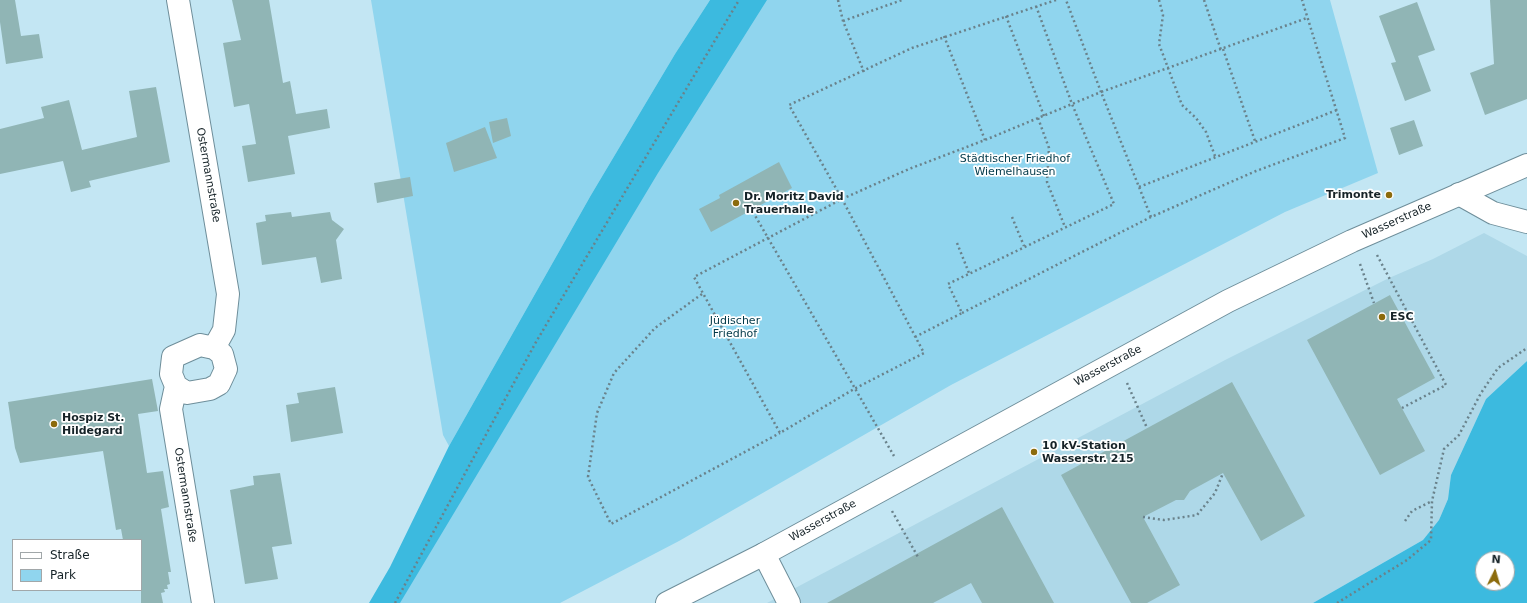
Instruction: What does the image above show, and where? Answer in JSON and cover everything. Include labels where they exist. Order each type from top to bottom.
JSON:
[{"type":"main road","name":"Ostermannstraße","points":[[178,0],[228,294],[224,330],[214,348],[200,346],[173,357],[171,374],[176,386],[171,409],[203,603]]},
{"type":"main road","name":"Wasserstraße","points":[[667,603],[764,554],[1118,360],[1228,302],[1359,238],[1527,165]]},
{"type":"main road","points":[[1459,194],[1493,213],[1527,222]]},
{"type":"main road","points":[[176,386],[187,393],[210,389],[219,384],[226,369],[222,354],[214,348]]},
{"type":"main road","points":[[764,554],[789,603]]},
{"type":"path","points":[[395,603],[536,342],[739,0]]},
{"type":"path","points":[[838,0],[843,21],[864,72]]},
{"type":"path","points":[[843,21],[902,0]]},
{"type":"path","points":[[702,294],[655,328],[614,373],[597,413],[588,477],[611,524],[780,433],[854,389],[924,353],[842,199],[789,104],[864,72],[912,48],[944,36],[1056,0]]},
{"type":"path","points":[[1066,0],[1101,92],[1152,217]]},
{"type":"path","points":[[1159,0],[1163,15],[1159,42],[1168,69],[1182,105],[1196,118],[1206,132],[1215,156]]},
{"type":"path","points":[[1204,0],[1255,141]]},
{"type":"path","points":[[915,337],[1152,217],[1256,171],[1345,138],[1302,0]]},
{"type":"path","points":[[962,313],[948,284],[1024,246],[1114,204],[1072,104],[1036,6]]},
{"type":"path","points":[[1006,16],[1044,116]]},
{"type":"path","points":[[780,433],[702,294],[694,277],[842,199],[908,169],[985,140],[1101,92],[1307,18]]},
{"type":"path","points":[[944,36],[985,140]]},
{"type":"path","points":[[1139,187],[1215,156],[1337,110]]},
{"type":"path","points":[[1038,118],[1049,148],[1047,182],[1065,227]]},
{"type":"path","points":[[753,212],[905,476]]},
{"type":"path","points":[[1012,217],[1024,246]]},
{"type":"path","points":[[1359,238],[1374,303]]},
{"type":"path","points":[[1359,238],[1446,385],[1402,408]]},
{"type":"path","points":[[957,243],[969,273]]},
{"type":"path","points":[[1337,603],[1407,560],[1431,540],[1432,501],[1444,449],[1459,435],[1480,393],[1498,368],[1527,348]]},
{"type":"path","points":[[1118,360],[1146,428]]},
{"type":"path","points":[[1143,518],[1164,520],[1197,515],[1215,493],[1224,473]]},
{"type":"path","points":[[880,490],[918,557]]},
{"type":"path","points":[[1405,521],[1412,511],[1432,501]]},
{"type":"shaded area","points":[[710,0],[767,0],[658,173],[400,603],[369,603],[390,567],[449,446],[591,195],[675,54]]},
{"type":"shaded area","points":[[1484,233],[1527,256],[1527,361],[1486,399],[1451,475],[1448,499],[1439,520],[1423,540],[1313,603],[767,603],[1227,359],[1389,278],[1433,259]]},
{"type":"shaded area","points":[[1527,361],[1527,603],[1313,603],[1423,540],[1439,520],[1448,499],[1451,475],[1486,399]]},
{"type":"green space","points":[[371,0],[710,0],[675,54],[591,195],[449,446],[443,435]]},
{"type":"green space","points":[[746,0],[1330,0],[1378,173],[1285,212],[951,385],[679,541],[560,603],[399,603]]},
{"type":"building","points":[[0,0],[15,0],[21,36],[39,34],[43,58],[6,64],[0,22]]},
{"type":"building","points":[[232,0],[269,0],[283,83],[290,81],[296,114],[327,109],[330,128],[288,136],[295,174],[248,182],[242,146],[256,144],[249,104],[234,107],[223,43],[241,40]]},
{"type":"building","points":[[1490,0],[1527,0],[1527,99],[1485,115],[1470,73],[1494,64]]},
{"type":"building","points":[[1417,2],[1435,50],[1418,56],[1431,91],[1405,101],[1391,63],[1396,62],[1379,16]]},
{"type":"building","points":[[156,87],[170,162],[89,181],[91,187],[71,192],[63,161],[0,174],[0,129],[44,118],[41,107],[69,100],[82,150],[137,137],[129,91]]},
{"type":"building","points":[[507,118],[511,136],[493,143],[489,122]]},
{"type":"building","points":[[1414,120],[1423,146],[1399,155],[1390,128]]},
{"type":"building","points":[[485,127],[497,158],[454,172],[446,143]]},
{"type":"building","name":"Dr. Moritz David Trauerhalle","points":[[779,162],[792,188],[711,232],[699,209],[720,198],[719,195]]},
{"type":"building","points":[[410,177],[413,196],[377,203],[374,183]]},
{"type":"building","points":[[291,212],[292,217],[330,212],[332,220],[344,229],[336,240],[342,279],[321,283],[316,257],[262,265],[256,223],[266,221],[265,215]]},
{"type":"building","points":[[1390,295],[1435,378],[1397,399],[1425,451],[1380,475],[1307,340]]},
{"type":"building","points":[[152,379],[158,411],[138,414],[147,473],[163,471],[169,507],[161,509],[171,572],[168,572],[170,584],[167,585],[168,589],[164,589],[165,592],[161,593],[163,603],[141,603],[142,539],[123,539],[121,529],[116,530],[103,451],[20,463],[15,448],[8,402]]},
{"type":"building","points":[[1232,382],[1305,516],[1261,541],[1223,473],[1190,491],[1184,500],[1176,500],[1143,517],[1180,585],[1147,603],[1131,603],[1061,475]]},
{"type":"building","points":[[335,387],[343,433],[291,442],[286,405],[299,403],[297,393]]},
{"type":"building","points":[[280,473],[292,544],[272,547],[278,579],[245,584],[230,490],[254,485],[253,476]]},
{"type":"building","points":[[1002,507],[1054,603],[982,603],[971,583],[933,603],[827,603]]},
{"type":"place","name":"Trimonte","points":[[1389,195]]},
{"type":"place","name":"Dr. Moritz David Trauerhalle","points":[[736,203]]},
{"type":"place","name":"ESC","points":[[1382,317]]},
{"type":"place","name":"Hospiz St. Hildegard","points":[[54,424]]},
{"type":"place","name":"10 kV-Station Wasserstr. 215","points":[[1034,452]]},
{"type":"park label","name":"Städtischer Friedhof Wiemelhausen","points":[[1015,165]]},
{"type":"park label","name":"Jüdischer Friedhof","points":[[735,327]]}]
